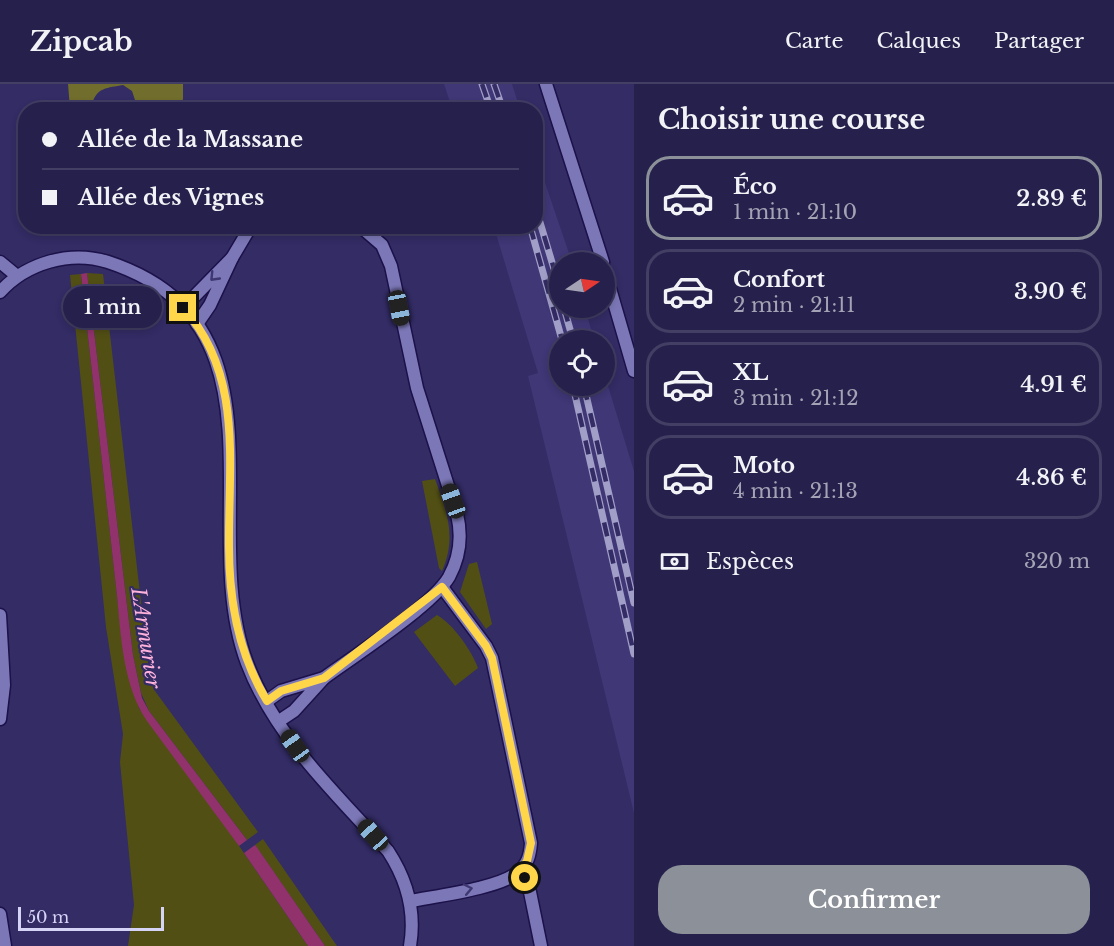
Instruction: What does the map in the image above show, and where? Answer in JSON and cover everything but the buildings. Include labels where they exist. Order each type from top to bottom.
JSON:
[{"type":"street","points":[[546,84],[600,252]]},
{"type":"street","points":[[197,324],[210,305],[246,234]]},
{"type":"street","points":[[279,721],[294,711],[324,678],[442,587],[456,561],[459,525],[417,388],[391,266],[381,245],[369,234]]},
{"type":"street","points":[[0,292],[18,276],[50,262],[74,258],[98,259],[148,280],[183,308],[197,324],[215,357],[227,408],[232,469],[230,568],[237,626],[248,665],[279,721],[302,754],[388,851],[400,870],[411,901],[413,924],[410,946]]},
{"type":"street","points":[[183,308],[232,258]]},
{"type":"street","points":[[0,262],[18,276]]},
{"type":"street","points":[[615,306],[634,371]]},
{"type":"street","points":[[411,901],[495,883],[520,871],[527,861],[531,843],[492,658],[486,646],[442,587]]},
{"type":"street","points":[[0,615],[4,677],[0,719]]},
{"type":"street","points":[[267,701],[281,691],[324,678]]},
{"type":"street","points":[[520,871],[530,892],[541,946]]},
{"type":"street","points":[[0,914],[5,946]]},
{"type":"shaded area","points":[[68,84],[183,84],[182,102],[136,102],[132,91],[123,85],[100,92],[93,102],[69,102]]},
{"type":"shaded area","points":[[444,84],[512,84],[518,102],[450,102]]},
{"type":"shaded area","points":[[543,177],[569,252],[549,252],[549,318],[588,318],[591,330],[549,330],[549,396],[611,396],[634,471],[634,813],[528,376],[538,373],[496,234],[543,234]]},
{"type":"shaded area","points":[[87,273],[103,274],[149,671],[155,691],[258,832],[247,840],[149,711],[141,693],[133,655]]},
{"type":"shaded area","points":[[87,273],[133,655],[142,698],[149,711],[247,840],[239,846],[147,721],[128,677],[120,627],[81,274]]},
{"type":"shaded area","points":[[81,274],[122,640],[139,708],[222,821],[308,946],[128,946],[134,905],[120,762],[123,734],[106,627],[70,275]]},
{"type":"shaded area","points":[[435,479],[449,525],[450,536],[442,571],[439,568],[422,481]]},
{"type":"shaded area","points":[[477,562],[492,624],[486,629],[460,592],[469,564]]},
{"type":"shaded area","points":[[437,615],[461,638],[478,668],[455,686],[414,632]]},
{"type":"shaded area","points":[[263,839],[337,946],[325,946],[255,845]]},
{"type":"shaded area","points":[[255,845],[325,946],[308,946],[244,853]]},
{"type":"railway","points":[[482,84],[488,102]]},
{"type":"railway","points":[[494,84],[500,102]]},
{"type":"railway","points":[[543,232],[549,252]]},
{"type":"railway","points":[[532,234],[559,330]]},
{"type":"railway","points":[[567,318],[570,330]]},
{"type":"railway","points":[[575,396],[634,654]]},
{"type":"railway","points":[[586,396],[634,603]]},
{"type":"route","points":[[183,308],[200,328],[209,344],[224,390],[230,428],[232,469],[229,547],[232,593],[237,626],[248,665],[267,701],[281,691],[324,678],[418,608],[442,587],[486,646],[496,672],[531,843],[530,854],[520,871],[525,878]]},
{"type":"water label","name":"L'Armurier","points":[[146,638]]}]
